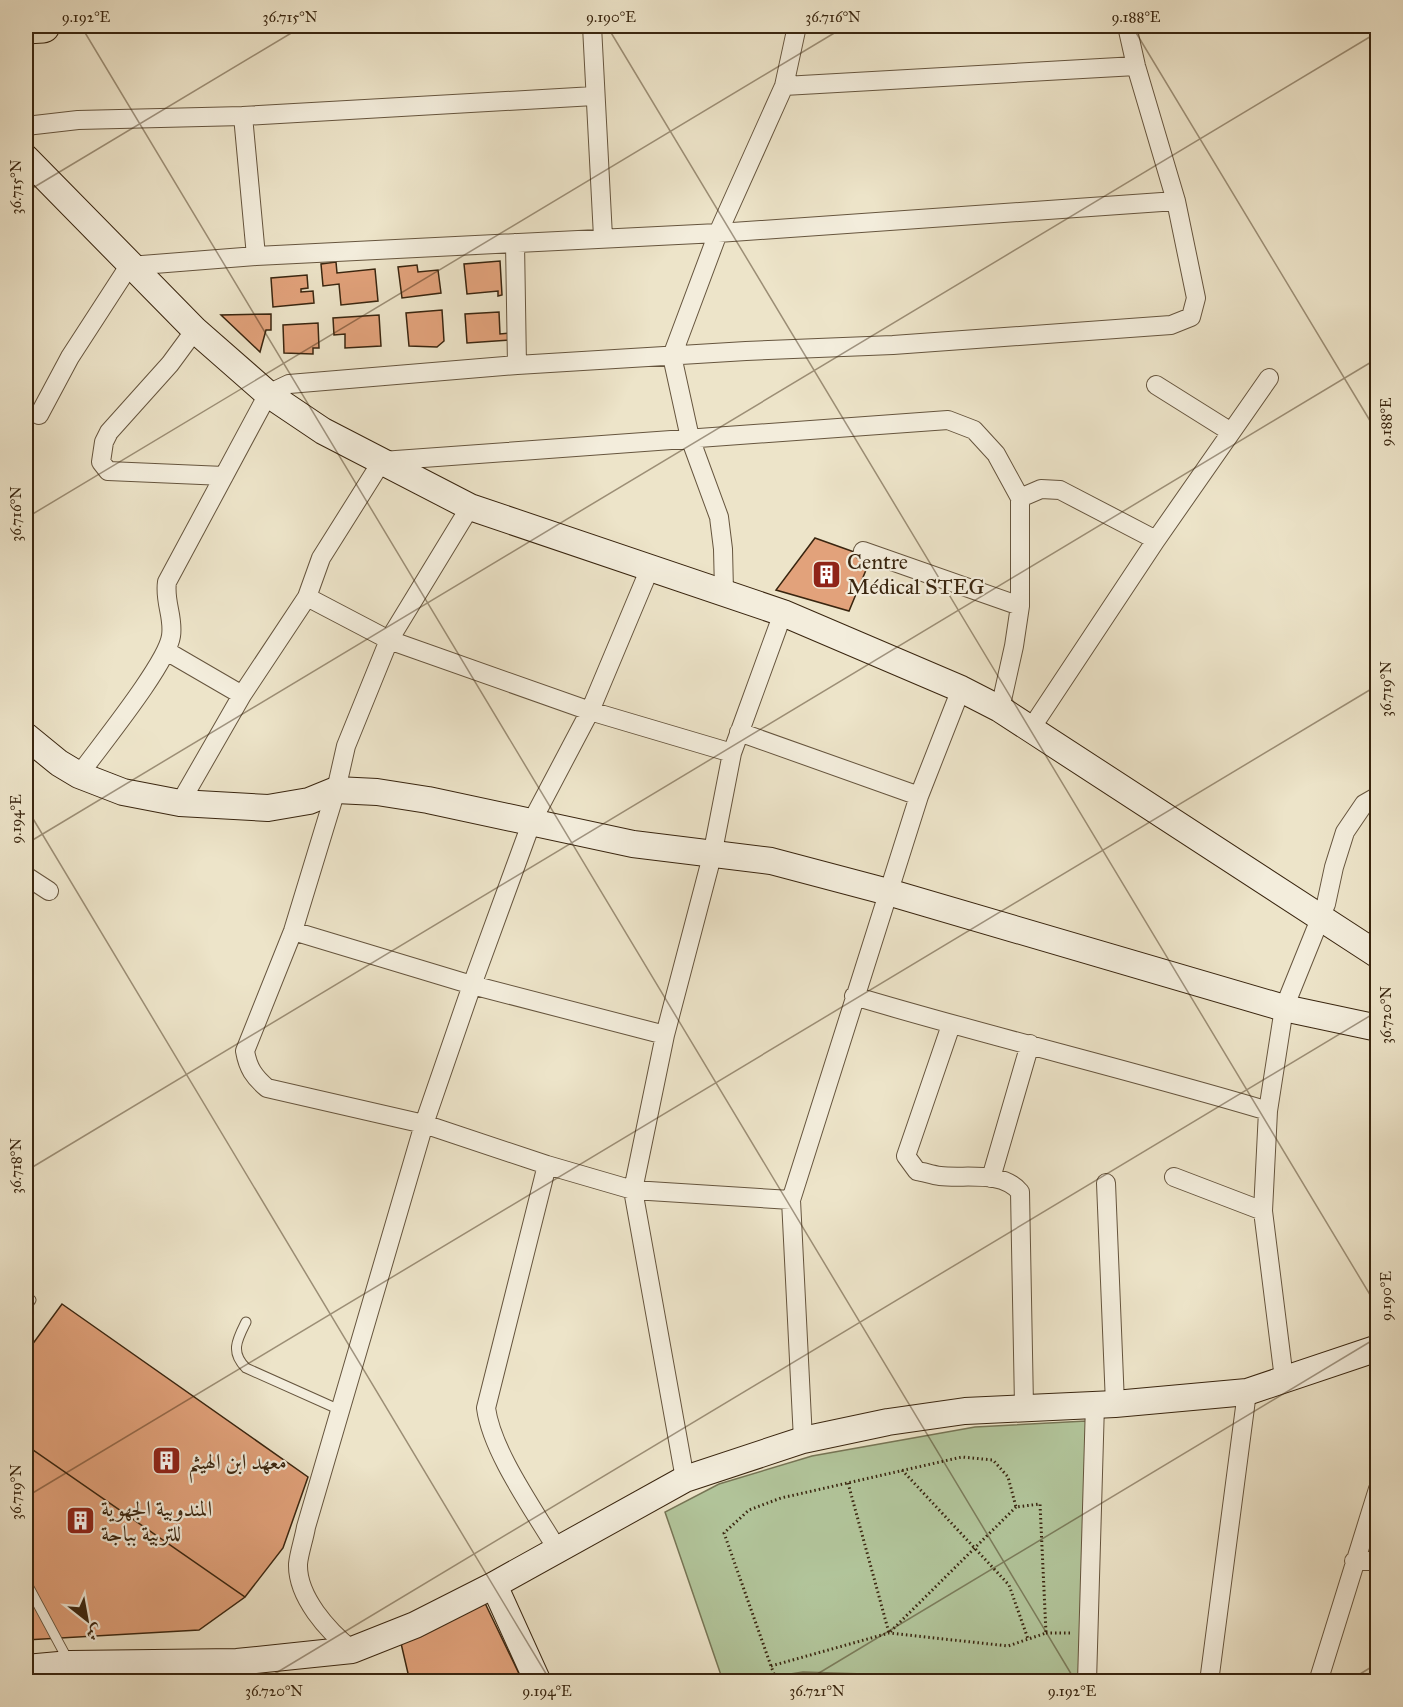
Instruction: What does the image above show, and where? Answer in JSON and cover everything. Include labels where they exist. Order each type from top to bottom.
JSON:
[{"type":"highway","points":[[26,27],[43,26]]},
{"type":"street","points":[[592,26],[603,237]]},
{"type":"street","points":[[724,591],[723,549],[719,517],[690,438],[672,356],[718,232],[784,86],[797,26]]},
{"type":"street","points":[[79,775],[168,651],[173,616],[166,600],[167,582],[268,394],[290,384],[517,365],[893,345],[1171,325],[1191,317],[1196,298],[1176,201],[1126,26]]},
{"type":"street","points":[[784,86],[1136,66]]},
{"type":"street","points":[[26,126],[78,120],[243,116],[594,96]]},
{"type":"street","points":[[243,116],[256,256]]},
{"type":"street","points":[[26,158],[129,266],[195,330],[268,394],[323,431],[470,507],[724,591],[783,613],[961,689],[1000,709],[1377,955]]},
{"type":"street","points":[[129,266],[256,256],[718,232],[1176,201]]},
{"type":"street","points":[[515,243],[517,365]]},
{"type":"street","points":[[39,415],[70,357],[129,266]]},
{"type":"street","points":[[195,330],[170,364],[109,432],[104,442],[101,462],[108,471],[224,476]]},
{"type":"street","points":[[1030,730],[1156,540],[1269,378]]},
{"type":"street","points":[[1156,385],[1231,432]]},
{"type":"street","points":[[382,461],[948,420],[974,430],[996,454],[1020,498],[1020,606],[1000,709]]},
{"type":"street","points":[[180,803],[242,694],[307,597],[321,558],[382,461]]},
{"type":"street","points":[[1020,498],[1041,489],[1060,490],[1156,540]]},
{"type":"street","points":[[470,507],[389,640],[346,746],[336,790],[293,931],[245,1051],[248,1066],[255,1078],[267,1088],[424,1124],[547,1165],[633,1190],[791,1200]]},
{"type":"street","points":[[863,551],[1020,606]]},
{"type":"street","points":[[351,1650],[331,1634],[306,1594],[298,1566],[309,1517],[424,1124],[472,985],[532,821],[590,711],[650,568]]},
{"type":"street","points":[[307,597],[389,640],[590,711],[732,753]]},
{"type":"street","points":[[685,1479],[633,1190],[665,1035],[712,856],[732,753],[783,613]]},
{"type":"street","points":[[168,651],[242,694]]},
{"type":"street","points":[[803,1440],[791,1200],[919,796],[961,689]]},
{"type":"street","points":[[739,732],[919,796]]},
{"type":"street","points":[[26,736],[59,763],[79,775],[123,792],[180,803],[286,807],[336,790],[377,792],[532,821],[633,844],[712,856],[771,861],[888,892],[1284,1008],[1377,1028]]},
{"type":"street","points":[[1284,1379],[1263,1211],[1268,1111],[1284,1008],[1326,904],[1345,832],[1364,804],[1377,796]]},
{"type":"street","points":[[26,876],[49,891]]},
{"type":"street","points":[[293,931],[472,985],[665,1035]]},
{"type":"street","points":[[854,996],[951,1025],[1145,1074],[1268,1111]]},
{"type":"street","points":[[951,1025],[906,1156],[917,1171],[940,1176],[991,1178],[1011,1183],[1020,1191],[1022,1197],[1024,1406]]},
{"type":"street","points":[[991,1178],[1030,1044]]},
{"type":"street","points":[[547,1165],[486,1408],[488,1424],[499,1448],[557,1549]]},
{"type":"street","points":[[1174,1177],[1263,1211]]},
{"type":"street","points":[[1087,1682],[1105,1404],[1106,1183]]},
{"type":"street","points":[[26,1668],[70,1664],[237,1662],[351,1650],[415,1625],[494,1585],[685,1479],[803,1440],[930,1415],[1024,1406],[1105,1404],[1247,1392],[1377,1348]]},
{"type":"street","points":[[1209,1682],[1247,1392]]},
{"type":"street","points":[[1318,1682],[1377,1489]]},
{"type":"street","points":[[1354,1562],[1377,1561]]},
{"type":"street","points":[[494,1585],[538,1682]]},
{"type":"lane","points":[[246,1322],[235,1346],[237,1359],[246,1368],[340,1410]]},
{"type":"lane","points":[[26,1582],[70,1664]]},
{"type":"path","points":[[777,1682],[724,1533],[749,1510],[781,1498],[962,1456],[993,1460],[1008,1477],[1016,1507]]},
{"type":"path","points":[[902,1470],[1010,1585],[1028,1639]]},
{"type":"path","points":[[848,1483],[889,1633]]},
{"type":"path","points":[[889,1633],[1016,1507],[1040,1504],[1046,1633]]},
{"type":"path","points":[[771,1666],[889,1633],[1008,1646],[1046,1633],[1089,1630]]},
{"type":"green space","points":[[1086,1421],[1079,1681],[803,1672],[745,1681],[723,1681],[665,1512],[719,1484],[812,1456],[975,1427]]},
{"type":"building","points":[[500,261],[502,295],[498,296],[498,291],[467,294],[464,264]]},
{"type":"building","points":[[336,262],[337,273],[375,269],[378,301],[341,305],[339,284],[323,286],[321,264]]},
{"type":"building","points":[[417,265],[418,272],[438,270],[441,293],[402,298],[398,267]]},
{"type":"building","points":[[307,275],[308,288],[301,289],[301,292],[313,291],[314,303],[273,307],[271,278]]},
{"type":"building","points":[[442,310],[444,341],[437,347],[409,346],[406,313]]},
{"type":"building","points":[[499,312],[500,334],[510,333],[510,340],[467,343],[465,314]]},
{"type":"building","points":[[271,314],[271,330],[266,330],[260,352],[221,315]]},
{"type":"building","points":[[379,315],[381,346],[345,348],[345,334],[334,335],[333,318]]},
{"type":"building","points":[[318,323],[319,348],[313,348],[313,354],[284,353],[283,325]]},
{"type":"building","name":"Centre Médical STEG","points":[[815,538],[871,558],[849,611],[776,590]]},
{"type":"building","name":"معهد ابن الهيثم","points":[[62,1304],[308,1477],[283,1548],[245,1597],[26,1445],[26,1353]]},
{"type":"building","name":"المندوبية الجهوية للتربية بباجة","points":[[26,1445],[245,1597],[199,1630],[26,1640]]},
{"type":"building","points":[[483,1599],[523,1682],[410,1682],[400,1639]]},
{"type":"place","name":"Centre Médical STEG","points":[[826,574]]},
{"type":"place","name":"معهد ابن الهيثم","points":[[167,1461]]},
{"type":"place","name":"المندوبية الجهوية للتربية بباجة","points":[[80,1521]]}]
